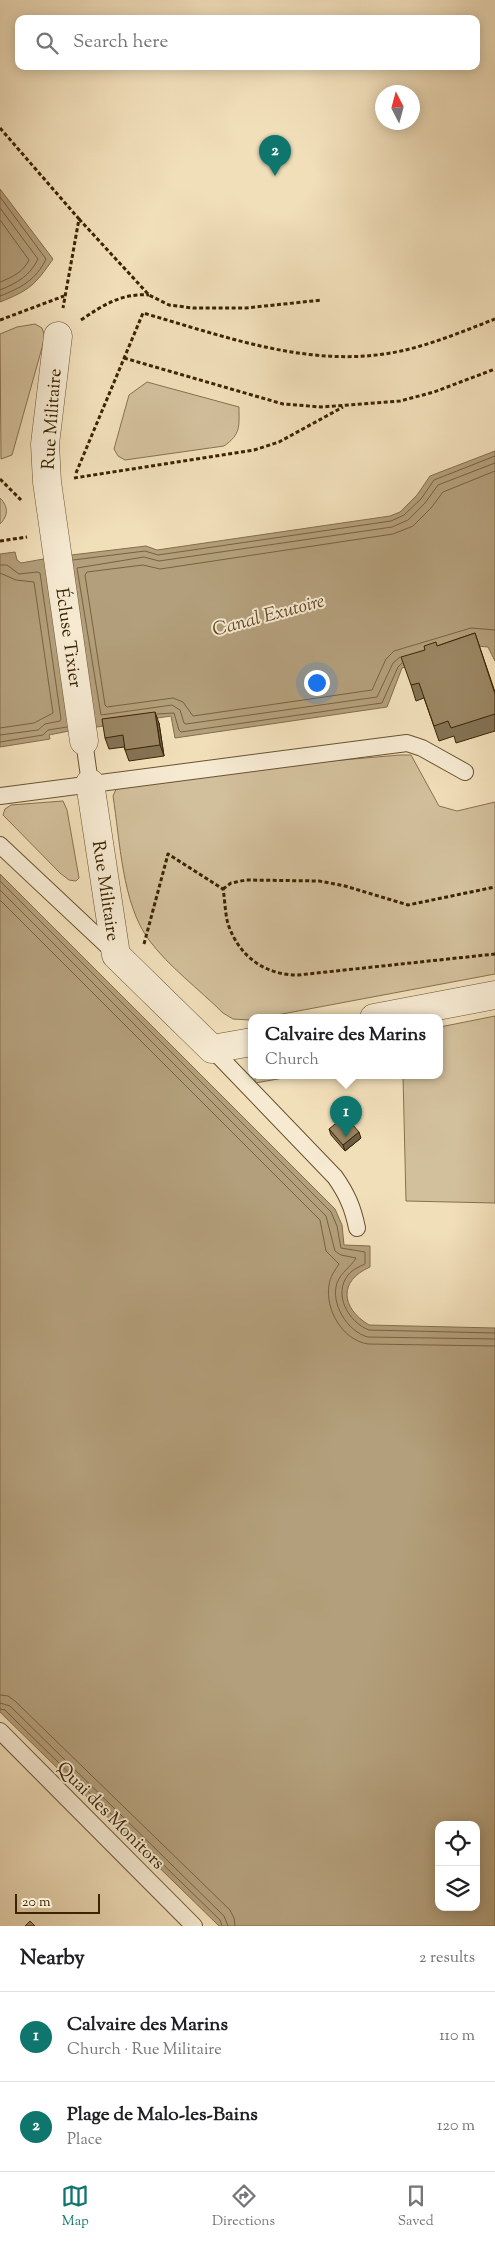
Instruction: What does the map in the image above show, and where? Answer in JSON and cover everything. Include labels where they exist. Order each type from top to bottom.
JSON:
[{"type":"street","name":"Rue Militaire","points":[[53,533],[46,482],[46,444],[58,336]]},
{"type":"street","name":"Écluse Tixier","points":[[53,533],[84,741]]},
{"type":"street","name":"Rue Militaire","points":[[90,783],[116,955],[212,1050]]},
{"type":"street","points":[[395,1014],[495,995]]},
{"type":"street","points":[[212,1050],[248,1043]]},
{"type":"lane","name":"Rue Militaire","points":[[84,741],[90,783]]},
{"type":"lane","points":[[0,796],[407,743],[422,748],[466,772]]},
{"type":"lane","points":[[0,845],[116,955]]},
{"type":"lane","points":[[212,1050],[334,1177],[351,1203],[357,1228]]},
{"type":"lane","name":"Quai des Monitors","points":[[0,1732],[194,1926]]},
{"type":"path","points":[[0,128],[79,219],[149,295],[169,305],[193,308],[264,307],[322,300]]},
{"type":"path","points":[[58,336],[79,219]]},
{"type":"path","points":[[58,336],[110,301],[131,295],[149,295]]},
{"type":"path","points":[[0,320],[65,296]]},
{"type":"path","points":[[73,478],[143,313],[292,353],[340,357],[401,351],[440,340],[495,319]]},
{"type":"path","points":[[124,358],[283,404],[345,407],[382,404],[417,397],[495,369]]},
{"type":"path","points":[[46,482],[254,450],[279,442],[345,407]]},
{"type":"path","points":[[136,974],[168,854],[223,889],[228,922],[233,935],[254,963],[283,975],[495,954]]},
{"type":"path","points":[[223,889],[231,883],[246,880],[319,880],[408,905],[495,887]]},
{"type":"shaded area","points":[[35,324],[42,328],[45,337],[12,455],[1,459],[0,334],[17,327]]},
{"type":"shaded area","points":[[147,382],[239,407],[239,425],[234,438],[224,446],[125,460],[118,456],[114,449],[129,395]]},
{"type":"shaded area","points":[[0,498],[5,505],[6,515],[0,524]]},
{"type":"shaded area","points":[[411,755],[439,806],[457,811],[495,802],[495,974],[282,1014],[248,1014],[248,1020],[233,1019],[223,1013],[165,959],[149,940],[140,925],[133,909],[124,871],[113,796],[117,787],[331,761]]},
{"type":"shaded area","points":[[63,801],[67,810],[79,878],[76,881],[69,880],[60,873],[3,815],[5,809],[11,805]]},
{"type":"shaded area","points":[[495,1016],[495,1203],[406,1201],[403,1079],[443,1079],[443,1026]]},
{"type":"shaded area","points":[[255,1079],[278,1079],[255,1083]]},
{"type":"water","points":[[0,189],[53,259],[31,286],[0,302]]},
{"type":"water","name":"Canal Exutoire","points":[[495,451],[495,661],[488,647],[476,646],[402,668],[387,707],[175,738],[171,716],[90,728],[63,556],[146,546],[157,550],[390,516],[400,512],[417,495],[430,476]]},
{"type":"water","points":[[15,552],[17,560],[21,563],[49,558],[74,730],[49,735],[50,739],[0,747],[0,554]]},
{"type":"water","points":[[0,874],[335,1209],[342,1225],[344,1245],[370,1246],[370,1267],[352,1280],[348,1287],[349,1303],[353,1311],[360,1318],[369,1325],[495,1328],[495,1926],[219,1926],[0,1712]]},
{"type":"building","points":[[475,633],[495,694],[495,714],[451,728],[448,721],[434,726],[419,683],[411,685],[401,657],[425,650],[424,646],[436,642],[437,646]]},
{"type":"building","points":[[155,712],[160,745],[125,750],[123,735],[105,738],[102,719]]},
{"type":"building","points":[[345,1116],[359,1132],[343,1145],[329,1129]]},
{"type":"building","points":[[30,1921],[35,1926],[25,1926]]},
{"type":"place","name":"Plage de Malo-les-Bains","points":[[275,176]]},
{"type":"place","name":"Calvaire des Marins","points":[[346,1137]]}]
